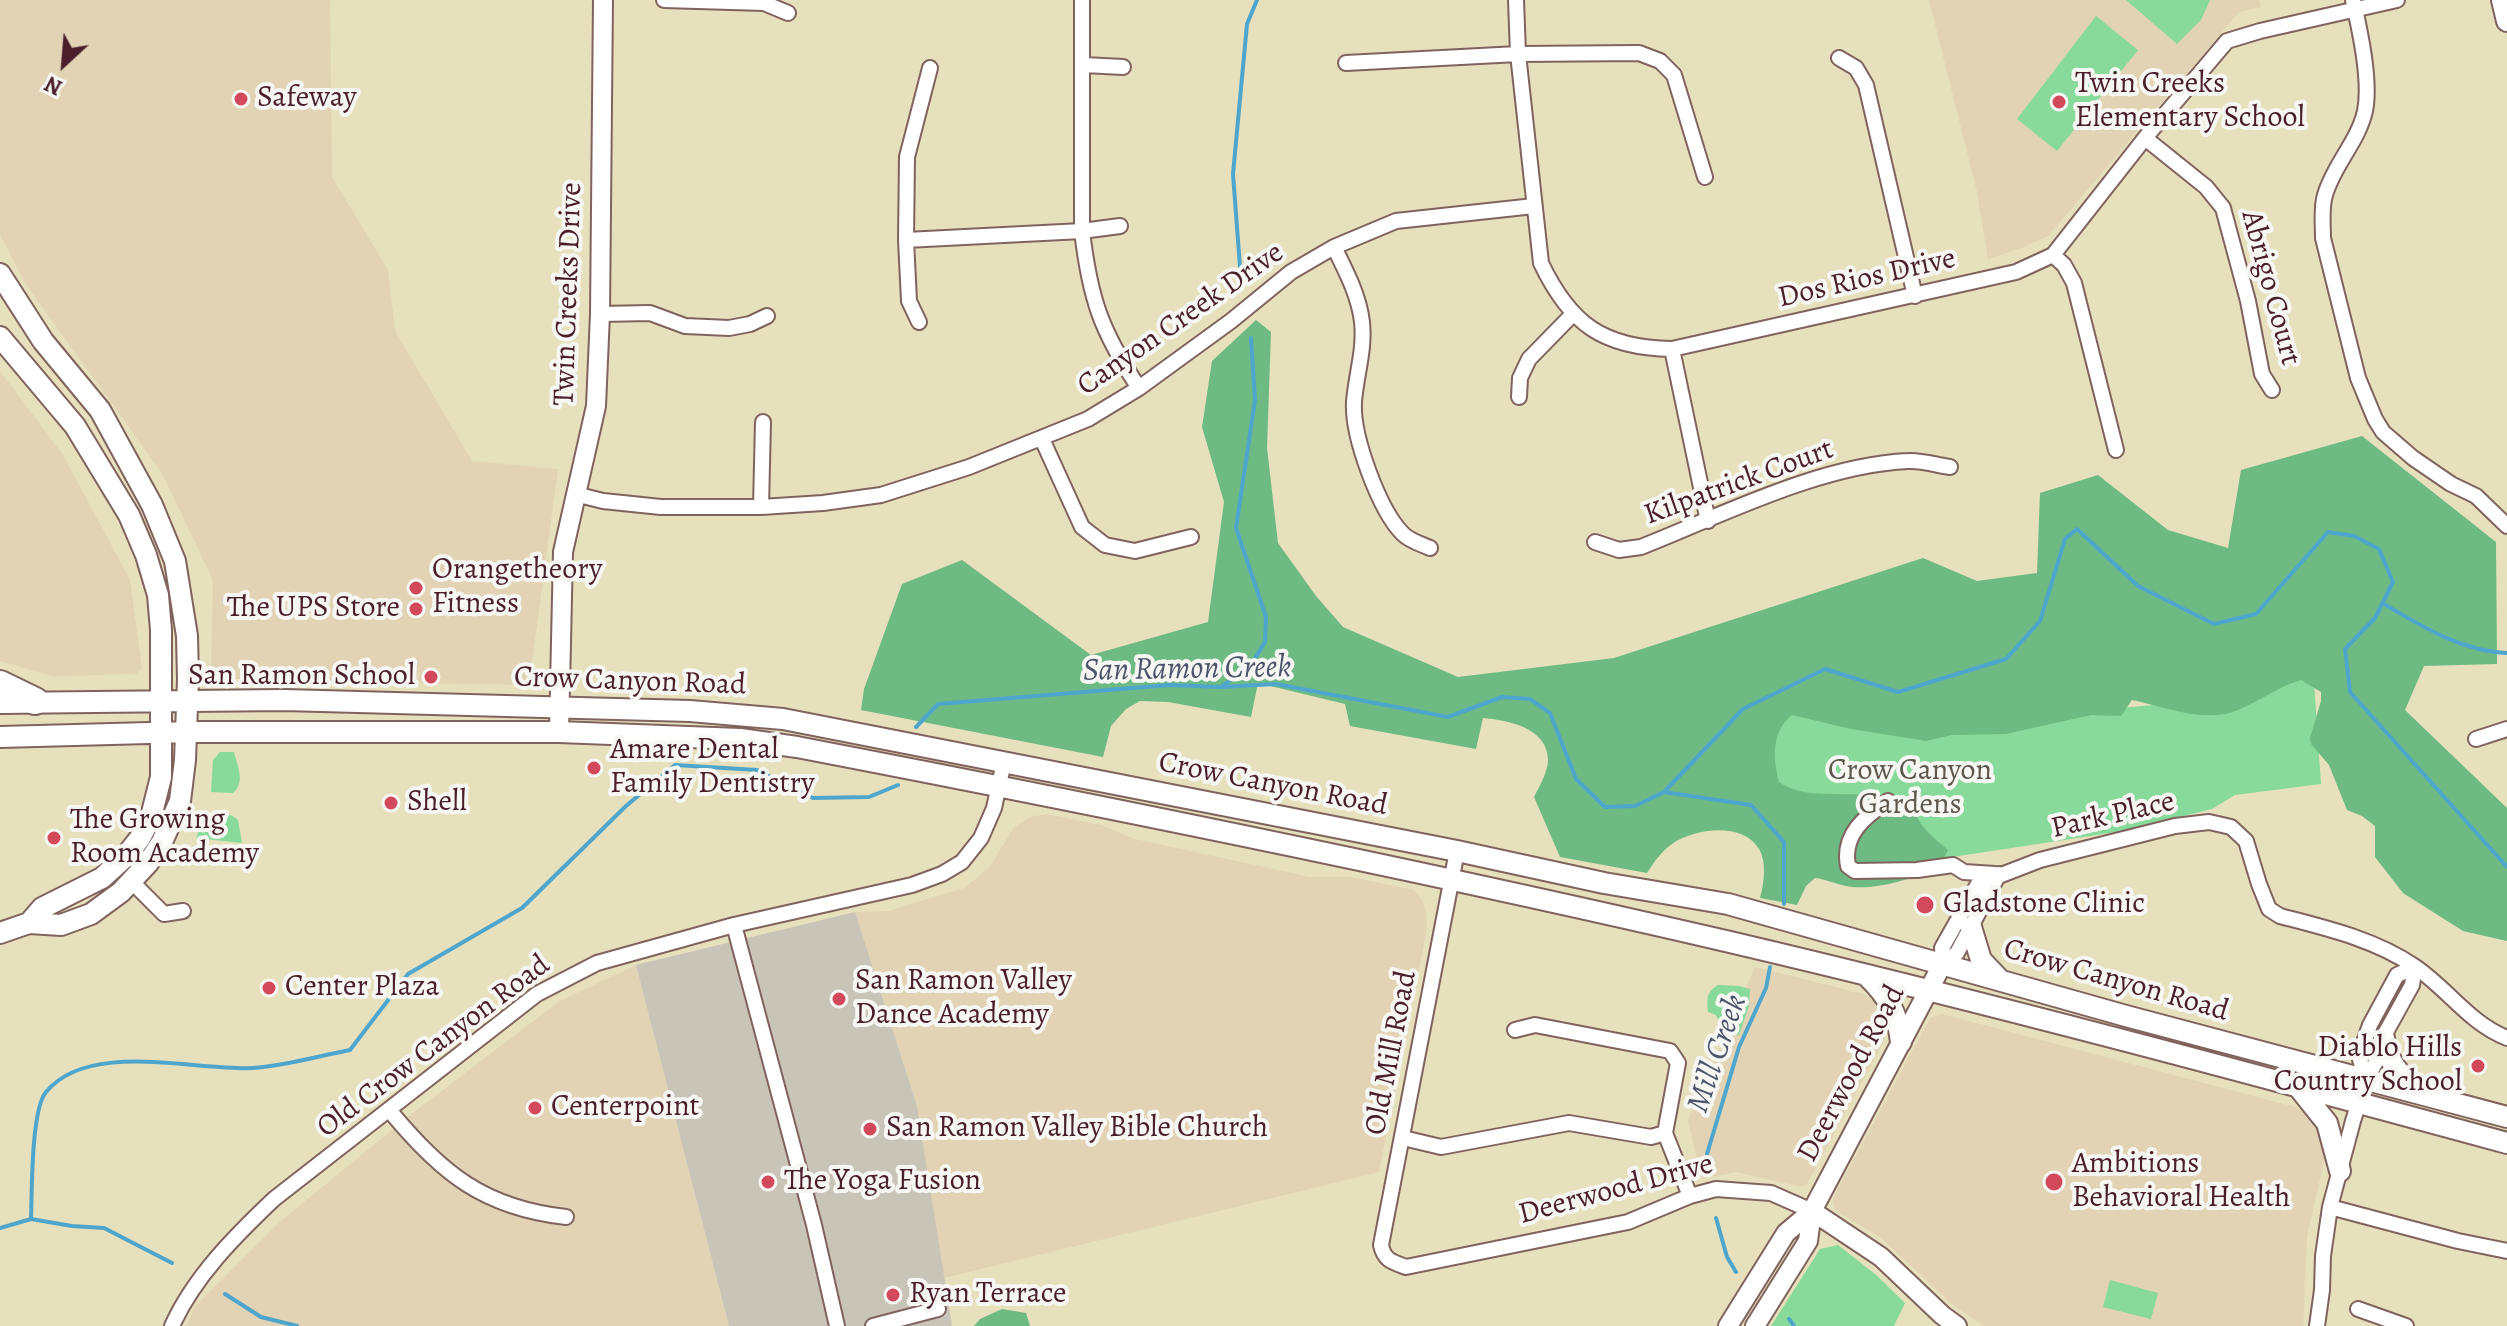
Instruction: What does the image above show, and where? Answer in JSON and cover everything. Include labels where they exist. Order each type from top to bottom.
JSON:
[{"type":"highway","points":[[0,684],[35,701]]},
{"type":"main road","points":[[2502,0],[2507,21]]},
{"type":"main road","points":[[0,274],[43,341],[100,410],[152,505],[175,561],[187,636],[182,788],[174,818],[148,863],[108,903],[91,914],[61,925],[29,923],[0,933]]},
{"type":"main road","points":[[0,337],[75,426],[129,515],[158,595],[161,630],[161,777],[157,800],[140,838],[102,878],[42,908],[29,923]]},
{"type":"main road","name":"Crow Canyon Road","points":[[0,703],[187,700],[690,711],[778,719],[1457,851],[1604,883],[1728,904],[2507,1117]]},
{"type":"main road","name":"Crow Canyon Road","points":[[0,737],[186,732],[559,732],[740,739],[797,747],[1451,878],[1928,991],[2507,1143]]},
{"type":"main road","points":[[1971,927],[1981,960],[1999,979]]},
{"type":"main road","points":[[1867,976],[1882,990],[1893,1007],[1901,1042]]},
{"type":"main road","points":[[2384,1038],[2385,1050],[2399,1074],[2421,1094]]},
{"type":"main road","points":[[2299,1088],[2327,1123],[2340,1171]]},
{"type":"street","name":"Twin Creeks Drive","points":[[559,732],[563,552],[596,406],[600,314],[603,0]]},
{"type":"street","points":[[664,0],[764,3],[788,13]]},
{"type":"street","points":[[1082,0],[1082,231],[1094,306],[1113,349],[1139,388]]},
{"type":"street","name":"Dos Rios Drive","points":[[1516,0],[1518,54],[1541,263],[1554,290],[1572,315],[1599,333],[1648,349],[1672,349],[1915,296],[2016,272],[2053,255],[2145,138],[2227,41],[2354,5],[2397,0]]},
{"type":"street","points":[[2354,5],[2367,90],[2365,110],[2355,140],[2325,195],[2323,238],[2358,378],[2368,406],[2383,432],[2432,472],[2484,502],[2507,526]]},
{"type":"street","points":[[1346,63],[1518,54],[1639,53],[1660,61],[1674,75],[1705,177]]},
{"type":"street","points":[[1839,58],[1856,68],[1866,85],[1915,296]]},
{"type":"street","points":[[1084,65],[1123,67]]},
{"type":"street","points":[[919,322],[909,301],[907,157],[930,68]]},
{"type":"street","name":"Abrigo Court","points":[[2145,138],[2206,187],[2223,208],[2248,301],[2262,374],[2272,390]]},
{"type":"street","name":"Canyon Creek Drive","points":[[575,494],[632,505],[761,507],[881,495],[969,467],[1088,419],[1139,388],[1231,321],[1291,272],[1334,247],[1396,221],[1534,206]]},
{"type":"street","points":[[906,240],[1082,231],[1120,226]]},
{"type":"street","points":[[1334,247],[1353,286],[1361,318],[1363,339],[1354,403],[1356,432],[1369,471],[1392,522],[1406,537],[1430,548]]},
{"type":"street","points":[[2053,255],[2064,265],[2074,283],[2116,450]]},
{"type":"street","points":[[600,314],[650,313],[685,326],[729,328],[750,324],[767,316]]},
{"type":"street","points":[[1519,397],[1520,378],[1529,359],[1572,315]]},
{"type":"street","points":[[1672,349],[1708,521]]},
{"type":"street","points":[[761,507],[763,422]]},
{"type":"street","points":[[1042,439],[1082,527],[1105,545],[1135,551],[1191,537]]},
{"type":"street","name":"Kilpatrick Court","points":[[1595,542],[1619,550],[1641,547],[1823,475],[1911,461],[1950,467]]},
{"type":"street","points":[[2476,739],[2507,729]]},
{"type":"street","name":"Old Crow Canyon Road","points":[[172,1326],[189,1292],[245,1226],[274,1199],[537,994],[597,963],[734,925],[912,885],[942,874],[962,862],[981,838],[994,808],[1004,762]]},
{"type":"street","points":[[1888,801],[1854,829],[1847,857],[1848,866],[1855,871],[1917,870],[1953,865],[1964,872],[1999,874],[1957,953],[1943,963]]},
{"type":"street","name":"Park Place","points":[[1943,963],[1942,948],[1978,884],[2040,860],[2175,826],[2209,822],[2231,827],[2246,841],[2269,909],[2280,916],[2384,948],[2415,967]]},
{"type":"street","name":"Old Mill Road","points":[[1390,1262],[1383,1255],[1381,1245],[1457,851]]},
{"type":"street","points":[[131,881],[164,914],[183,911]]},
{"type":"street","points":[[734,925],[814,1225],[837,1326]]},
{"type":"street","name":"Deerwood Road","points":[[1755,1326],[1808,1241],[1812,1211],[1943,963]]},
{"type":"street","points":[[2415,967],[2466,1013],[2507,1038]]},
{"type":"street","points":[[2317,1326],[2330,1207],[2358,1103],[2384,1038],[2412,985],[2415,967]]},
{"type":"street","points":[[2366,1080],[2359,1056],[2370,1025],[2397,975],[2415,967]]},
{"type":"street","points":[[1515,1030],[1535,1025],[1670,1051],[1678,1063],[1665,1133],[1690,1196]]},
{"type":"street","points":[[390,1111],[420,1147],[473,1191],[539,1215],[566,1217]]},
{"type":"street","points":[[1403,1138],[1441,1147],[1569,1123],[1651,1137],[1665,1133]]},
{"type":"street","name":"Deerwood Drive","points":[[1390,1262],[1406,1267],[1628,1222],[1690,1196],[1716,1189],[1771,1193],[1812,1211],[1881,1257],[1957,1326]]},
{"type":"street","points":[[2330,1207],[2507,1251]]},
{"type":"street","name":"Deerwood Road","points":[[1728,1326],[1786,1233],[1812,1211]]},
{"type":"street","points":[[873,1326],[938,1309]]},
{"type":"street","points":[[2358,1309],[2406,1326]]},
{"type":"shaded area","points":[[0,0],[330,0],[332,177],[388,270],[395,331],[472,461],[558,469],[529,685],[224,679],[211,670],[213,580],[162,473],[25,283],[0,234]]},
{"type":"shaded area","name":"Twin Creeks Elementary School","points":[[1929,0],[2259,0],[2261,7],[2239,12],[2048,236],[1988,259],[1977,192]]},
{"type":"shaded area","points":[[0,371],[63,455],[130,580],[142,668],[136,674],[52,676],[0,661]]},
{"type":"shaded area","points":[[1046,814],[1101,825],[1135,839],[1310,877],[1351,877],[1414,890],[1422,900],[1427,928],[1379,1172],[944,1278],[917,1106],[855,912],[888,911],[964,888],[989,868],[1014,827],[1031,817]]},
{"type":"shaded area","points":[[855,912],[917,1106],[952,1326],[729,1326],[636,965]]},
{"type":"shaded area","points":[[636,965],[729,1326],[187,1326],[194,1307],[282,1220],[414,1112],[560,1001]]},
{"type":"shaded area","points":[[1755,967],[1864,994],[1879,1005],[1887,1023],[1885,1039],[1807,1184],[1802,1187],[1736,1172],[1702,1179],[1688,1120]]},
{"type":"shaded area","points":[[1942,1014],[2295,1107],[2309,1116],[2318,1127],[2326,1153],[2307,1236],[2303,1326],[1984,1326],[1953,1305],[1881,1238],[1835,1210],[1833,1198],[1930,1018]]},
{"type":"green space","points":[[2126,0],[2210,0],[2201,20],[2177,44]]},
{"type":"green space","points":[[2096,16],[2138,50],[2057,151],[2017,119]]},
{"type":"green space","points":[[1256,320],[1271,332],[1267,448],[1278,543],[1343,627],[1458,677],[1614,658],[1923,558],[1977,581],[2037,573],[2040,493],[2098,475],[2168,530],[2228,548],[2241,470],[2362,436],[2496,542],[2497,664],[2424,666],[2405,710],[2507,808],[2507,941],[2463,931],[2403,893],[2375,857],[2375,826],[2347,810],[2329,765],[2311,744],[2321,692],[2301,680],[2226,714],[2185,713],[2132,700],[2121,716],[2091,715],[2006,734],[1952,735],[1926,741],[1851,729],[1792,715],[1780,729],[1775,746],[1779,782],[1806,792],[1872,795],[1902,801],[1948,850],[1932,868],[1887,884],[1857,887],[1815,878],[1806,886],[1797,905],[1760,898],[1764,873],[1762,854],[1751,840],[1730,831],[1704,832],[1681,839],[1664,850],[1647,873],[1560,857],[1534,797],[1547,769],[1546,749],[1534,733],[1504,721],[1483,718],[1476,749],[1350,726],[1345,704],[1258,683],[1251,717],[1168,702],[1140,701],[1126,709],[1111,726],[1103,757],[861,710],[864,689],[902,584],[962,560],[1091,655],[1208,622],[1224,502],[1202,427],[1212,361]]},
{"type":"green space","name":"Crow Canyon Gardens","points":[[2313,668],[2321,784],[2235,795],[2212,809],[2123,831],[1893,866],[1755,780],[1768,702],[1980,721],[2197,701]]},
{"type":"green space","points":[[220,752],[234,752],[240,779],[233,793],[211,792],[213,760]]},
{"type":"green space","points":[[231,815],[238,820],[242,843],[196,838],[203,821]]},
{"type":"green space","points":[[1718,985],[1750,989],[1749,1006],[1739,1035],[1724,1033],[1716,1015],[1708,1012],[1708,996]]},
{"type":"green space","points":[[1838,1245],[1905,1303],[1894,1326],[1771,1326],[1820,1249]]},
{"type":"green space","points":[[2110,1280],[2158,1293],[2151,1319],[2103,1307]]},
{"type":"green space","points":[[1002,1309],[1026,1313],[1030,1326],[974,1326],[980,1319]]},
{"type":"waterway","points":[[1240,267],[1233,174],[1247,24],[1257,0]]},
{"type":"waterway","points":[[1221,687],[1251,665],[1265,642],[1266,617],[1236,528],[1255,400],[1251,338]]},
{"type":"waterway","name":"San Ramon Creek","points":[[916,727],[938,704],[1169,685],[1221,687],[1276,684],[1448,717],[1502,697],[1530,699],[1550,713],[1576,779],[1605,807],[1635,806],[1664,792],[1743,709],[1825,669],[1898,692],[2006,659],[2040,621],[2065,539],[2077,529],[2138,586],[2214,624],[2256,614],[2328,532],[2354,536],[2379,549],[2393,582],[2375,618],[2345,649],[2350,692],[2507,867]]},
{"type":"waterway","points":[[2384,604],[2458,643],[2507,653]]},
{"type":"waterway","name":"San Ramon Creek","points":[[0,1228],[31,1219],[37,1116],[46,1092],[65,1076],[88,1067],[115,1062],[253,1068],[350,1050],[408,974],[522,908],[626,806],[675,765],[757,770],[813,798],[869,797],[898,785]]},
{"type":"waterway","name":"Mill Creek","points":[[1664,792],[1751,805],[1784,842],[1784,904]]},
{"type":"waterway","name":"Mill Creek","points":[[1707,1154],[1739,1047],[1766,988],[1770,967]]},
{"type":"waterway","name":"Mill Creek","points":[[1716,1218],[1727,1257],[1736,1272]]},
{"type":"waterway","points":[[31,1219],[104,1228],[172,1263]]},
{"type":"waterway","points":[[225,1294],[261,1317],[297,1326]]},
{"type":"waterway","name":"Mill Creek","points":[[1789,1319],[1794,1326]]},
{"type":"place","name":"Safeway","points":[[241,99]]},
{"type":"place","name":"Twin Creeks Elementary School","points":[[2059,102]]},
{"type":"place","name":"Orangetheory Fitness","points":[[416,588]]},
{"type":"place","name":"The UPS Store","points":[[416,609]]},
{"type":"place","name":"San Ramon School","points":[[431,677]]},
{"type":"place","name":"Amare Dental Family Dentistry","points":[[594,768]]},
{"type":"place","name":"Shell","points":[[391,803]]},
{"type":"place","name":"The Growing Room Academy","points":[[54,838]]},
{"type":"place","name":"Gladstone Clinic","points":[[1925,905]]},
{"type":"place","name":"Center Plaza","points":[[269,988]]},
{"type":"place","name":"San Ramon Valley Dance Academy","points":[[839,999]]},
{"type":"place","name":"Diablo Hills Country School","points":[[2478,1066]]},
{"type":"place","name":"Centerpoint","points":[[535,1108]]},
{"type":"place","name":"San Ramon Valley Bible Church","points":[[870,1129]]},
{"type":"place","name":"The Yoga Fusion","points":[[768,1182]]},
{"type":"place","name":"Ambitions Behavioral Health","points":[[2054,1182]]},
{"type":"place","name":"Ryan Terrace","points":[[893,1295]]}]
